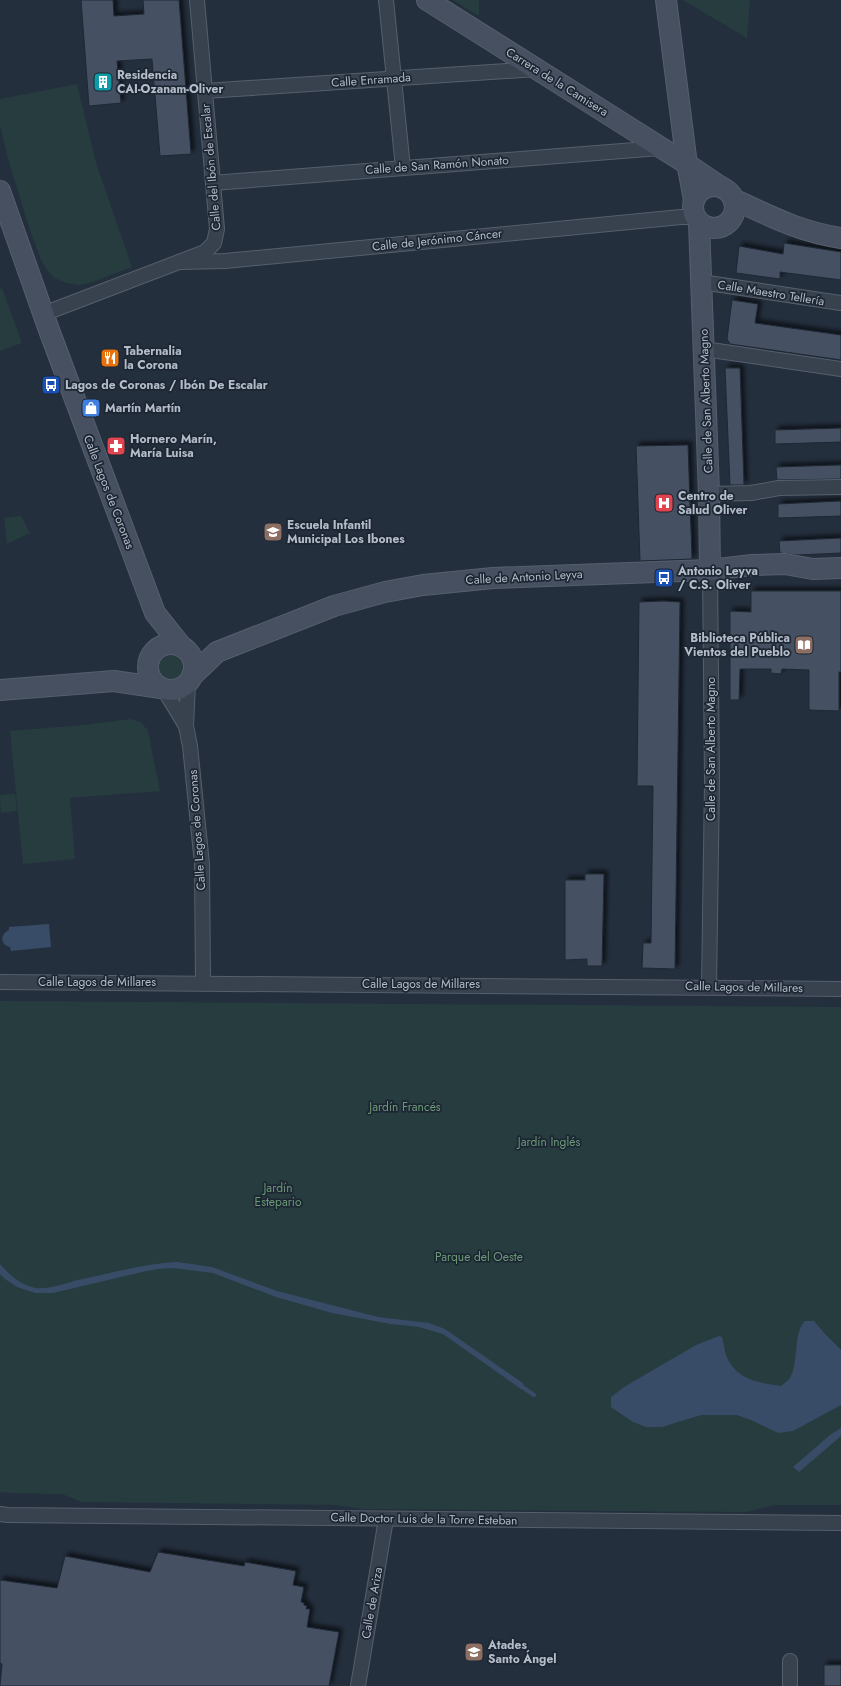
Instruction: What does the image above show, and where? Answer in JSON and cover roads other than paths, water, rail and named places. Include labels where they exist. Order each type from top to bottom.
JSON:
[{"type":"street","name":"Calle del Ibón de Escalar","points":[[43,314],[205,252],[214,243],[217,229],[197,0]]},
{"type":"street","points":[[386,0],[403,168]]},
{"type":"street","name":"Carrera de la Camisera","points":[[427,0],[687,164],[727,193]]},
{"type":"street","points":[[666,0],[687,164],[696,213],[710,228],[719,228],[725,225],[734,215],[735,204],[727,193]]},
{"type":"street","name":"Calle Enramada","points":[[205,91],[536,69]]},
{"type":"street","points":[[660,148],[673,142],[683,131]]},
{"type":"street","name":"Calle de San Ramón Nonato","points":[[213,183],[660,148]]},
{"type":"street","points":[[696,213],[696,196],[704,189],[713,186],[798,228],[809,232],[841,238]]},
{"type":"street","name":"Calle Lagos de Coronas","points":[[0,191],[43,314],[155,613],[184,649]]},
{"type":"street","name":"Calle de Jerónimo Cáncer","points":[[179,262],[225,261],[681,217],[696,213]]},
{"type":"street","name":"Calle de San Alberto Magno","points":[[696,213],[701,282],[709,494],[712,782],[709,987]]},
{"type":"street","name":"Calle Maestro Tellería","points":[[701,282],[841,303]]},
{"type":"street","points":[[704,349],[841,369]]},
{"type":"street","points":[[709,494],[752,493],[780,488],[841,487]]},
{"type":"street","name":"Calle de Antonio Leyva","points":[[190,679],[217,652],[334,606],[385,592],[423,585],[493,578],[710,570],[747,565],[785,564],[813,569],[841,568]]},
{"type":"street","name":"Calle Lagos de Coronas","points":[[151,658],[155,613]]},
{"type":"street","points":[[0,690],[114,681],[177,689],[190,679],[194,662],[184,649],[170,644],[158,649],[151,658],[114,681]]},
{"type":"street","name":"Calle de Antonio Leyva","points":[[184,649],[217,652]]},
{"type":"street","points":[[151,658],[151,677],[162,688]]},
{"type":"street","name":"Calle Lagos de Coronas","points":[[190,679],[186,726],[190,746],[202,864],[203,983]]},
{"type":"street","name":"Calle Lagos de Coronas","points":[[162,688],[186,726]]},
{"type":"street","name":"Calle Lagos de Millares","points":[[0,982],[841,989]]},
{"type":"street","name":"Calle Doctor Luis de la Torre Esteban","points":[[2,1516],[841,1523]]},
{"type":"street","name":"Calle de Ariza","points":[[358,1686],[386,1519]]},
{"type":"street","points":[[790,1661],[790,1686]]},
{"type":"water","points":[[49,924],[51,947],[11,951],[10,947],[3,942],[2,939],[4,934],[9,930],[9,927]]},
{"type":"water","points":[[177,1262],[212,1267],[277,1291],[378,1317],[429,1323],[445,1329],[524,1384],[521,1389],[443,1334],[419,1327],[391,1324],[332,1313],[276,1297],[213,1273],[173,1268],[158,1269],[53,1293],[35,1293],[17,1287],[0,1274],[0,1264],[11,1276],[25,1285],[35,1288],[45,1288],[139,1267]]},
{"type":"water","points":[[805,1321],[814,1321],[841,1350],[841,1405],[793,1431],[778,1433],[737,1415],[701,1415],[662,1427],[646,1427],[633,1422],[611,1407],[611,1397],[624,1387],[696,1345],[719,1336],[722,1337],[726,1355],[730,1363],[741,1375],[756,1381],[781,1386],[789,1379],[793,1372],[797,1340],[801,1326]]},
{"type":"water","points":[[841,1428],[841,1436],[799,1472],[793,1467],[830,1435]]},
{"type":"waterway","points":[[518,1384],[534,1395]]},
{"type":"place","name":"Residencia CAI-Ozanam-Oliver","points":[[103,82]]},
{"type":"place","name":"Tabernalia la Corona","points":[[110,358]]},
{"type":"place","name":"Lagos de Coronas / Ibón De Escalar","points":[[51,385]]},
{"type":"place","name":"Martín Martín","points":[[91,408]]},
{"type":"place","name":"Hornero Marín, María Luisa","points":[[116,446]]},
{"type":"place","name":"Centro de Salud Oliver","points":[[664,503]]},
{"type":"place","name":"Escuela Infantil Municipal Los Ibones","points":[[273,532]]},
{"type":"place","name":"Antonio Leyva / C.S. Oliver","points":[[664,578]]},
{"type":"place","name":"Biblioteca Pública Vientos del Pueblo","points":[[804,645]]},
{"type":"place","name":"Atades Santo Ángel","points":[[474,1652]]},
{"type":"park label","name":"Jardín Francés","points":[[405,1107]]},
{"type":"park label","name":"Jardín Inglés","points":[[549,1142]]},
{"type":"park label","name":"Jardín Estepario","points":[[278,1195]]},
{"type":"park label","name":"Parque del Oeste","points":[[479,1257]]}]
